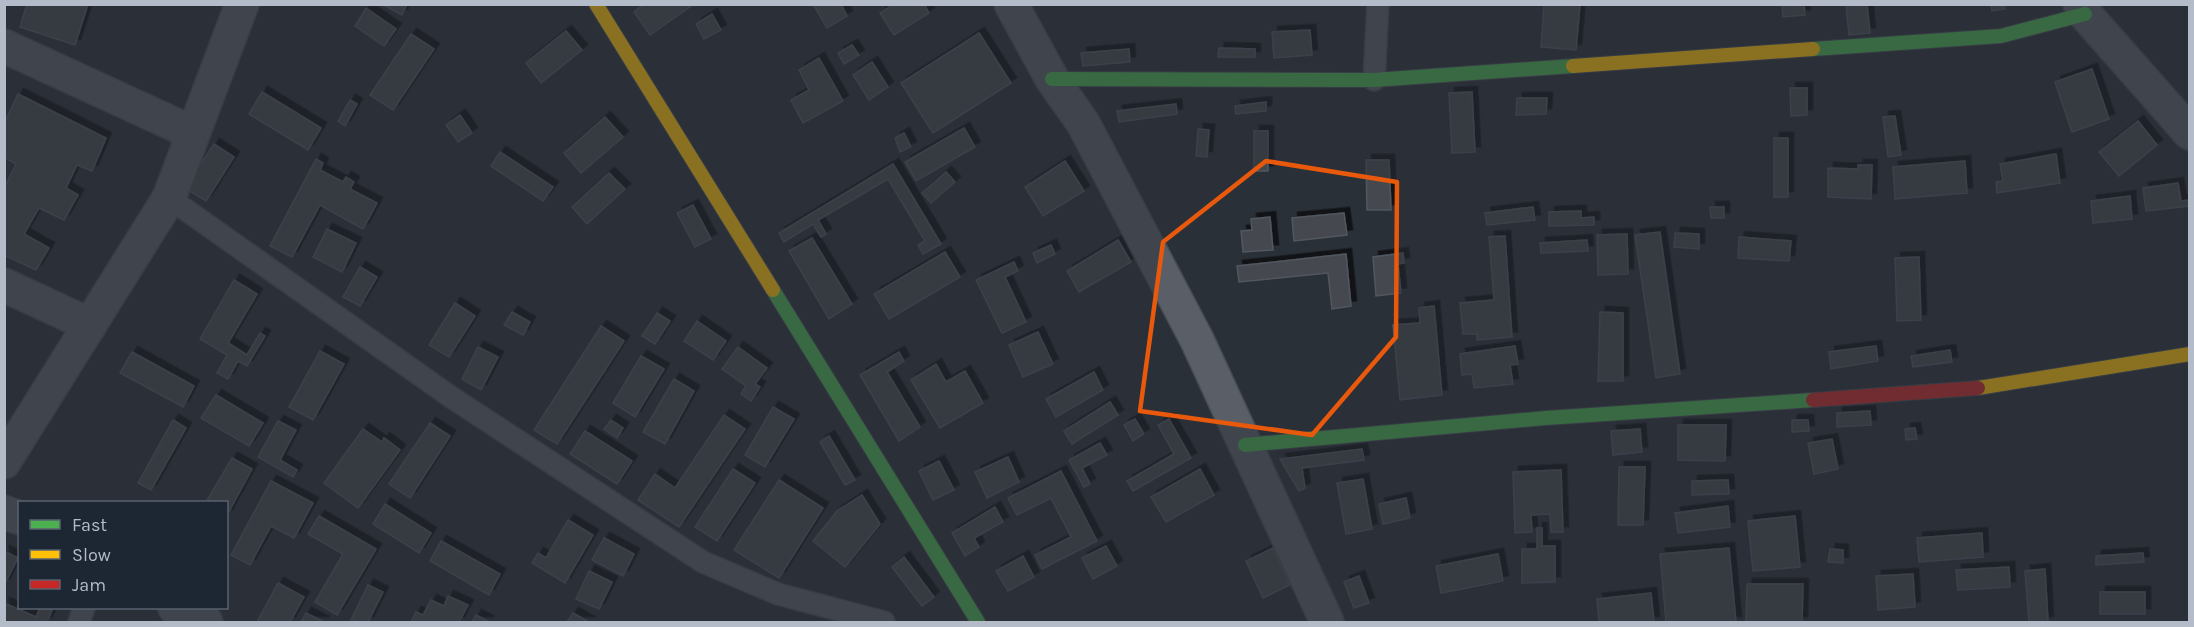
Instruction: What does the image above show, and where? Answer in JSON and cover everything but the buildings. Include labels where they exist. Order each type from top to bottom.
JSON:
[{"type":"street","points":[[4,462],[169,198],[242,4]]},
{"type":"street","points":[[596,4],[978,622]]},
{"type":"street","points":[[1011,4],[1052,79],[1083,123],[1197,340],[1327,622]]},
{"type":"street","points":[[1052,79],[1374,80],[2001,36],[2082,9],[2190,133]]},
{"type":"street","points":[[4,46],[193,133]]},
{"type":"street","points":[[4,285],[90,325]]},
{"type":"street","points":[[1245,445],[1546,418],[1982,388],[2190,354]]},
{"type":"street","points":[[178,609],[206,622]]},
{"type":"lane","points":[[1374,80],[1378,4]]},
{"type":"lane","points":[[169,198],[451,397],[703,562],[778,594],[884,622]]},
{"type":"highlighted area","points":[[1266,161],[1397,182],[1396,337],[1312,435],[1140,411],[1163,242]]},
{"type":"traffic: fast","points":[[1813,49],[2001,36],[2085,14]]},
{"type":"traffic: fast","points":[[1052,79],[1374,80],[1573,66]]},
{"type":"traffic: fast","points":[[773,290],[978,622]]},
{"type":"traffic: fast","points":[[1245,445],[1546,418],[1813,400]]},
{"type":"traffic: slow","points":[[596,4],[773,290]]},
{"type":"traffic: slow","points":[[1573,66],[1813,49]]},
{"type":"traffic: slow","points":[[1978,388],[2190,354]]},
{"type":"traffic: jam","points":[[1813,400],[1978,388]]}]
